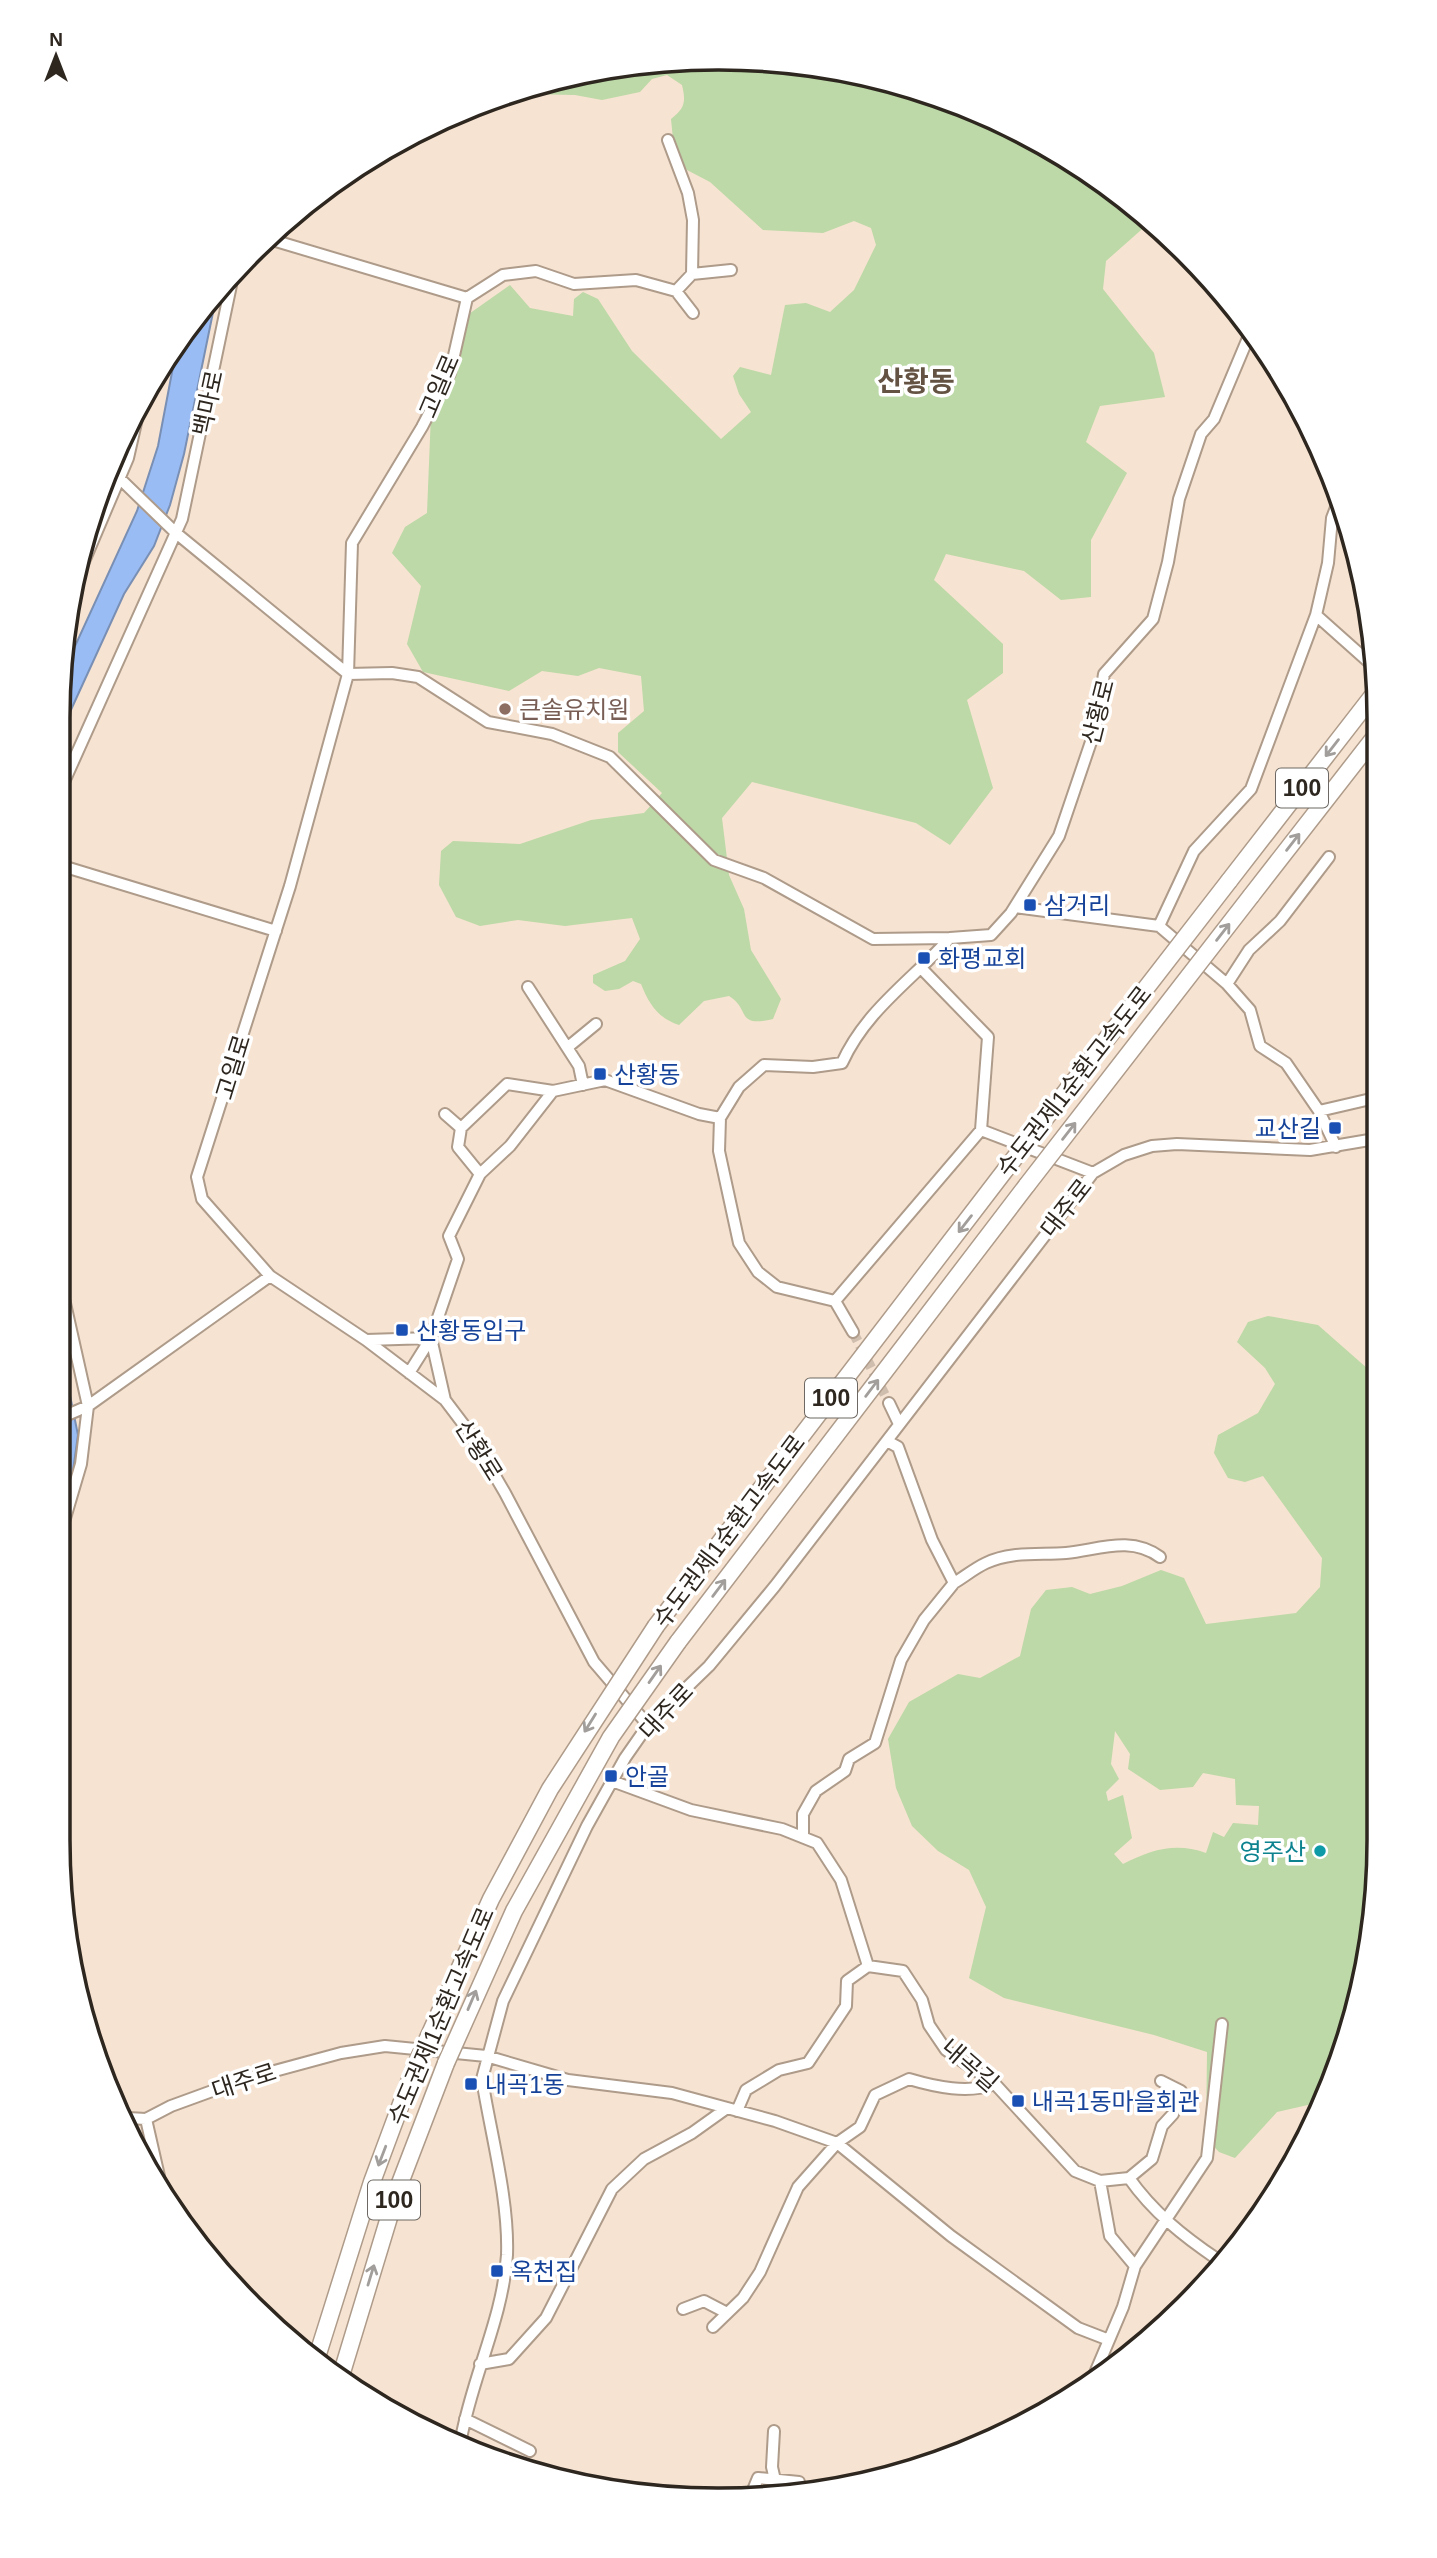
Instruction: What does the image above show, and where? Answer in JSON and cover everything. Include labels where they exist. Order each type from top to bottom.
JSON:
[{"type":"highway","name":"수도권제1순환고속도로","points":[[319,2350],[337,2288],[414,2069],[462,1958],[550,1789],[656,1626],[1367,703]]},
{"type":"highway","name":"수도권제1순환고속도로","points":[[343,2368],[397,2191],[482,1978],[534,1875],[611,1737],[678,1642],[1027,1185],[1367,747]]},
{"type":"street","points":[[668,140],[688,192],[693,220],[692,274]]},
{"type":"street","points":[[279,242],[467,298],[503,275],[536,271],[574,284],[636,280],[676,291],[693,313]]},
{"type":"street","points":[[676,291],[692,274],[731,270]]},
{"type":"street","name":"백마로","points":[[70,768],[150,586],[192,481],[230,293]]},
{"type":"street","name":"고일로","points":[[409,1373],[366,1340],[270,1276],[202,1199],[197,1177],[276,930],[348,674],[352,543],[422,427],[450,373],[467,298]]},
{"type":"street","name":"산황로","points":[[348,674],[392,673],[418,677],[488,722],[552,734],[610,757],[714,860],[764,878],[873,939],[991,935],[1015,907],[1059,836],[1096,727],[1104,674],[1153,619],[1168,562],[1179,499],[1201,434],[1214,419],[1246,342]]},
{"type":"street","points":[[120,468],[128,458],[131,444]]},
{"type":"street","points":[[117,476],[173,530],[348,674]]},
{"type":"street","points":[[96,538],[106,516],[112,490]]},
{"type":"street","points":[[1159,926],[1194,850],[1251,789],[1316,615],[1328,563],[1334,513]]},
{"type":"street","points":[[1316,615],[1364,658]]},
{"type":"street","points":[[1227,984],[1249,950],[1280,921],[1329,857]]},
{"type":"street","points":[[70,868],[276,930]]},
{"type":"street","points":[[1015,907],[1159,926],[1227,984],[1250,1010],[1260,1046],[1286,1063],[1319,1111],[1336,1147]]},
{"type":"street","points":[[853,1332],[835,1301],[777,1287],[758,1272],[740,1243],[719,1151],[720,1118],[739,1087],[764,1065],[813,1067],[842,1063],[867,1018],[922,969],[950,938]]},
{"type":"street","points":[[835,1301],[981,1130],[988,1037],[922,969]]},
{"type":"street","points":[[528,987],[579,1066],[583,1084]]},
{"type":"street","points":[[568,1048],[596,1024]]},
{"type":"street","points":[[481,1174],[458,1147],[461,1128],[507,1084],[553,1091],[606,1080],[699,1114],[720,1118]]},
{"type":"street","points":[[409,1373],[431,1338],[458,1258],[449,1236],[481,1174],[510,1146],[553,1091]]},
{"type":"street","points":[[1319,1111],[1367,1100]]},
{"type":"street","points":[[445,1114],[461,1128]]},
{"type":"street","points":[[981,1130],[1093,1173]]},
{"type":"street","name":"대주로","points":[[462,2435],[492,2329],[507,2258],[507,2228],[482,2079],[486,2056],[503,2001],[587,1826],[648,1725],[709,1666],[887,1441],[1093,1173],[1124,1156],[1152,1146],[1177,1144],[1310,1150],[1367,1141]]},
{"type":"street","points":[[70,1414],[87,1406],[270,1276]]},
{"type":"street","points":[[70,1327],[87,1406],[81,1464],[70,1501]]},
{"type":"street","points":[[366,1340],[431,1338]]},
{"type":"street","points":[[431,1338],[445,1400]]},
{"type":"street","name":"산황로","points":[[409,1373],[445,1400],[470,1433],[505,1493],[594,1662],[648,1725]]},
{"type":"street","points":[[889,1403],[900,1424]]},
{"type":"street","points":[[887,1441],[898,1447],[932,1540],[954,1583]]},
{"type":"street","points":[[803,1837],[803,1814],[816,1791],[845,1771],[849,1759],[875,1743],[901,1660],[924,1620],[954,1583],[986,1563],[1015,1554],[1068,1553],[1099,1545],[1129,1545],[1151,1550],[1160,1557]]},
{"type":"street","points":[[480,2364],[509,2360],[546,2318],[612,2189],[644,2159],[732,2109],[746,2090],[779,2070],[808,2063],[846,2006],[847,1981],[868,1966],[841,1880],[817,1843],[782,1829],[691,1810],[612,1781]]},
{"type":"street","name":"내곡길","points":[[868,1966],[903,1971],[922,2000],[929,2025],[946,2050],[995,2084],[1074,2171],[1100,2181]]},
{"type":"street","points":[[1099,2365],[1135,2266],[1207,2158],[1222,2024]]},
{"type":"street","name":"대주로","points":[[146,2119],[171,2106],[245,2079],[341,2053],[385,2046],[486,2056]]},
{"type":"street","points":[[486,2056],[568,2080],[672,2093],[837,2143],[951,2236],[1060,2315],[1078,2328],[1109,2340]]},
{"type":"street","points":[[713,2327],[743,2298],[760,2272],[798,2187],[837,2143],[860,2127],[875,2095],[909,2079],[929,2085],[979,2090],[995,2084]]},
{"type":"street","points":[[1135,2266],[1110,2236],[1100,2181],[1129,2178],[1152,2159],[1162,2126],[1173,2115],[1181,2091],[1161,2081]]},
{"type":"street","points":[[134,2119],[146,2119],[156,2162]]},
{"type":"street","points":[[1129,2178],[1150,2207],[1214,2257]]},
{"type":"street","points":[[682,2309],[704,2301],[727,2313]]},
{"type":"street","points":[[465,2419],[530,2451]]},
{"type":"street","points":[[774,2431],[772,2467],[775,2480]]},
{"type":"street","points":[[754,2487],[758,2479],[799,2482]]},
{"type":"green space","points":[[676,71],[761,71],[845,82],[927,104],[1005,137],[1079,179],[1143,228],[1106,261],[1103,289],[1154,353],[1165,397],[1100,406],[1086,442],[1127,473],[1091,540],[1091,597],[1061,600],[1024,571],[946,554],[934,580],[1003,644],[1003,673],[967,700],[993,788],[950,845],[916,823],[752,782],[722,818],[729,875],[744,909],[751,950],[781,999],[773,1019],[748,1019],[736,1001],[729,996],[704,1001],[679,1025],[655,1009],[641,984],[633,981],[619,989],[605,991],[593,983],[593,975],[625,961],[640,939],[632,918],[565,926],[518,920],[480,926],[456,917],[439,885],[441,851],[453,841],[520,844],[591,820],[644,813],[662,793],[618,752],[618,733],[644,711],[641,676],[599,668],[578,676],[542,671],[509,691],[423,672],[407,644],[421,586],[392,553],[405,527],[427,513],[432,389],[466,316],[510,285],[530,308],[573,316],[574,299],[583,292],[598,299],[632,351],[721,439],[751,412],[739,394],[733,376],[740,367],[771,375],[785,305],[806,303],[830,312],[854,290],[876,245],[871,228],[854,221],[823,233],[763,230],[710,182],[687,170],[674,149],[671,119],[682,108],[682,85],[667,75],[652,79],[640,92],[602,100],[575,95],[543,94],[592,82]]},
{"type":"green space","points":[[1268,1316],[1318,1325],[1367,1368],[1367,1840],[1366,1882],[1355,1966],[1333,2048],[1318,2088],[1310,2104],[1277,2112],[1235,2158],[1219,2152],[1206,2138],[1207,2052],[1154,2035],[1004,1998],[969,1978],[986,1907],[969,1870],[938,1851],[912,1826],[896,1788],[888,1739],[909,1702],[958,1674],[980,1678],[1020,1656],[1031,1609],[1046,1590],[1072,1587],[1090,1594],[1122,1586],[1161,1570],[1184,1578],[1206,1624],[1296,1613],[1320,1587],[1322,1558],[1263,1476],[1245,1482],[1228,1478],[1214,1453],[1218,1435],[1258,1413],[1275,1384],[1265,1368],[1237,1342],[1248,1322]],"holes":[[[1115,1731],[1130,1754],[1128,1769],[1160,1790],[1193,1787],[1203,1773],[1235,1779],[1236,1805],[1259,1806],[1258,1825],[1233,1823],[1224,1837],[1213,1832],[1206,1853],[1184,1848],[1163,1849],[1123,1864],[1114,1854],[1132,1838],[1123,1795],[1108,1801],[1106,1792],[1119,1779],[1111,1764]]]},
{"type":"water","points":[[213,313],[184,454],[170,505],[154,546],[124,594],[70,712],[74,647],[137,511],[158,446],[173,368]]},
{"type":"water","points":[[70,1395],[78,1435],[70,1484]]},
{"type":"tunnel","points":[[853,1332],[889,1403]]},
{"type":"place","name":"큰솔유치원","points":[[505,709]]},
{"type":"place","name":"삼거리","points":[[1030,905]]},
{"type":"place","name":"화평교회","points":[[924,958]]},
{"type":"place","name":"산황동","points":[[600,1074]]},
{"type":"place","name":"교산길","points":[[1335,1128]]},
{"type":"place","name":"산황동입구","points":[[402,1330]]},
{"type":"place","name":"안골","points":[[611,1776]]},
{"type":"place","name":"영주산","points":[[1320,1851]]},
{"type":"place","name":"내곡1동","points":[[471,2084]]},
{"type":"place","name":"내곡1동마을회관","points":[[1018,2101]]},
{"type":"place","name":"옥천집","points":[[497,2271]]},
{"type":"district","name":"산황동","points":[[916,381]]}]
